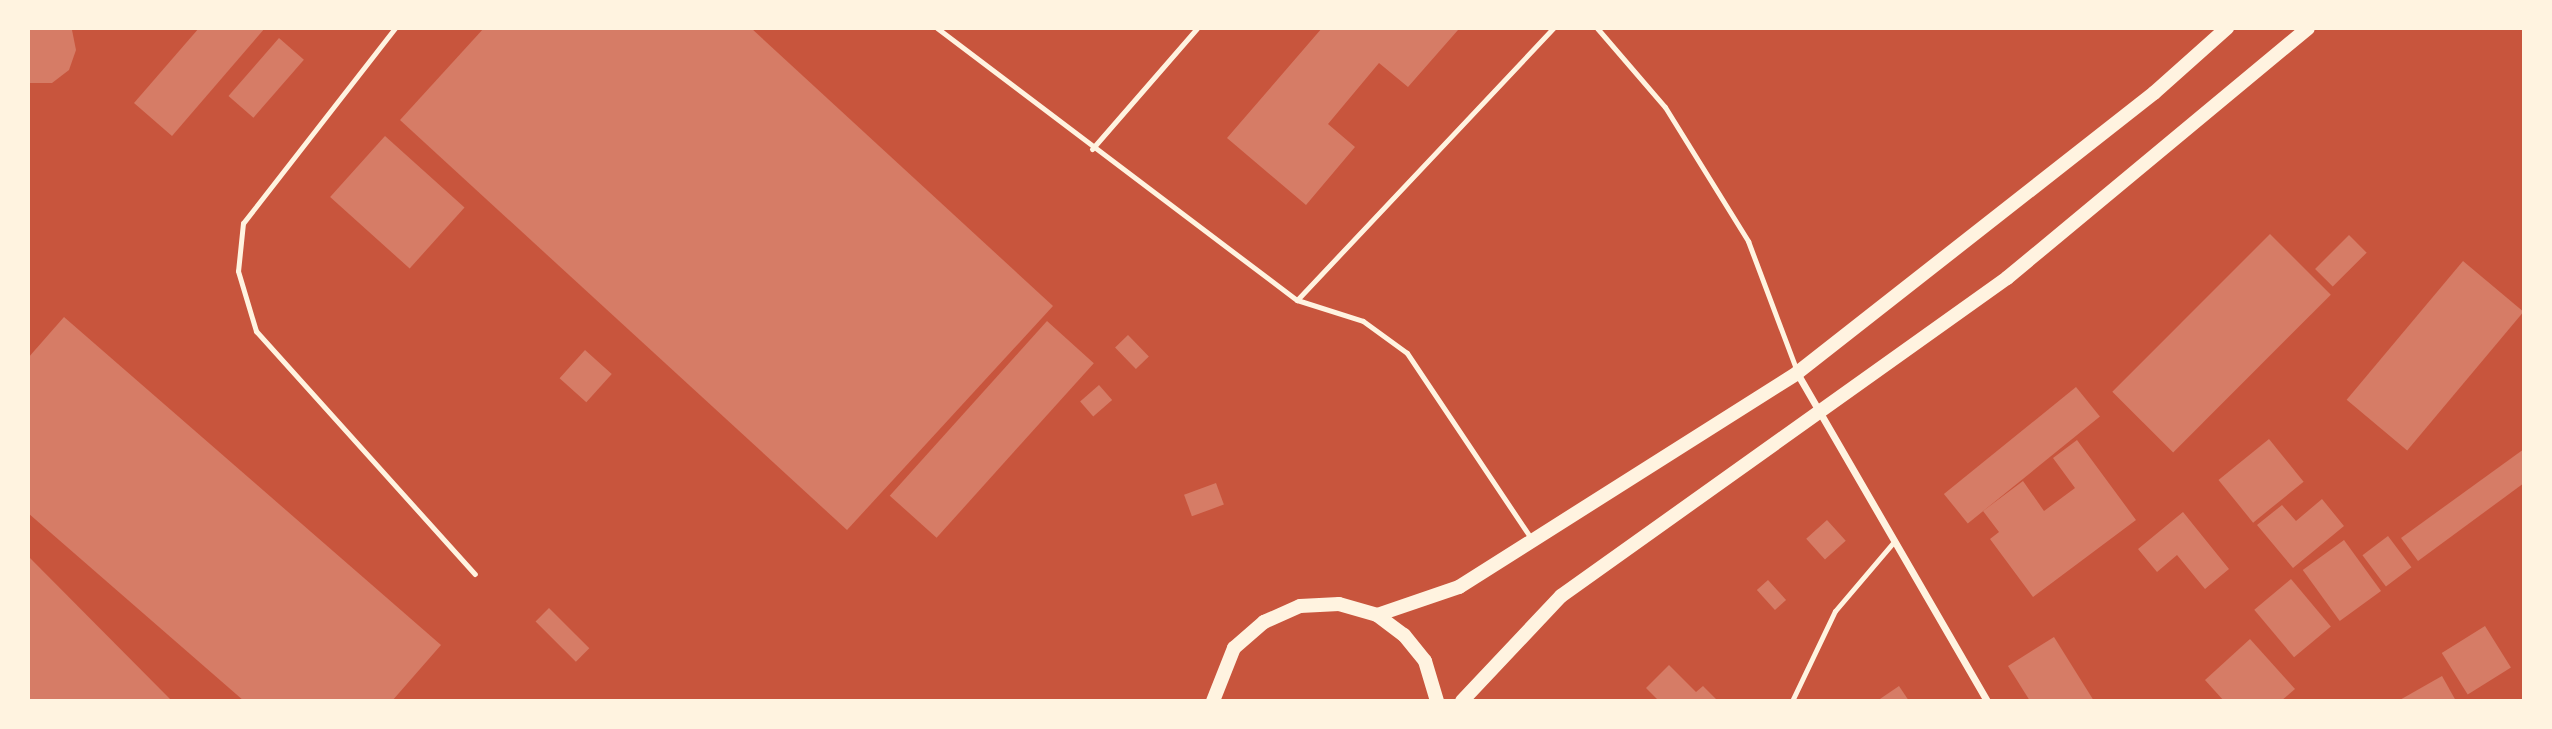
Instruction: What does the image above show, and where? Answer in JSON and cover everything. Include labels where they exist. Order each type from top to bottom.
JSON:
[{"type":"main road","points":[[1377,615],[1459,587],[1797,373],[2154,93],[2227,28]]},
{"type":"main road","points":[[1462,701],[1561,596],[1824,412],[2007,278],[2307,28]]},
{"type":"main road","points":[[1213,701],[1234,648],[1264,622],[1300,606],[1339,604],[1377,615],[1425,662],[1437,701]]},
{"type":"street","points":[[1797,373],[1824,412],[1892,544],[1987,701]]},
{"type":"lane","points":[[396,28],[243,223],[238,271],[256,331],[475,574]]},
{"type":"lane","points":[[937,28],[1092,149],[1297,300],[1363,321],[1408,353],[1534,542]]},
{"type":"lane","points":[[1092,149],[1197,28]]},
{"type":"lane","points":[[1297,300],[1553,28]]},
{"type":"lane","points":[[1597,28],[1665,107],[1748,241],[1797,373]]},
{"type":"lane","points":[[1793,699],[1835,611],[1892,544]]},
{"type":"building","points":[[28,28],[72,30],[76,50],[69,70],[52,83],[28,83]]},
{"type":"building","points":[[199,28],[265,28],[172,136],[134,103]]},
{"type":"building","points":[[484,28],[751,28],[1053,306],[847,530],[400,120]]},
{"type":"building","points":[[1322,28],[1458,30],[1408,87],[1379,63],[1328,124],[1355,147],[1306,205],[1227,138]]},
{"type":"building","points":[[279,38],[304,60],[253,118],[228,96]]},
{"type":"building","points":[[385,136],[465,208],[410,269],[330,197]]},
{"type":"building","points":[[2270,234],[2331,295],[2173,452],[2112,392]]},
{"type":"building","points":[[2349,235],[2367,253],[2333,287],[2315,269]]},
{"type":"building","points":[[2463,261],[2524,312],[2407,450],[2347,400]]},
{"type":"building","points":[[64,317],[441,645],[392,701],[244,701],[28,513],[28,358]]},
{"type":"building","points":[[1047,321],[1094,363],[937,538],[890,496]]},
{"type":"building","points":[[1128,335],[1149,357],[1136,369],[1115,348]]},
{"type":"building","points":[[585,350],[612,374],[586,402],[560,378]]},
{"type":"building","points":[[1099,385],[1112,400],[1093,416],[1080,401]]},
{"type":"building","points":[[2076,387],[2100,417],[1968,524],[1944,494]]},
{"type":"building","points":[[2269,439],[2304,482],[2253,523],[2218,480]]},
{"type":"building","points":[[2077,440],[2136,520],[2033,597],[1990,539],[1999,532],[1983,511],[2023,481],[2044,511],[2075,488],[2053,458]]},
{"type":"building","points":[[2524,449],[2524,483],[2418,561],[2401,538]]},
{"type":"building","points":[[1216,483],[1224,505],[1192,516],[1184,495]]},
{"type":"building","points":[[2322,499],[2344,526],[2293,568],[2257,525],[2282,505],[2296,521]]},
{"type":"building","points":[[2183,512],[2229,569],[2205,589],[2177,555],[2157,572],[2138,549]]},
{"type":"building","points":[[1827,520],[1846,541],[1825,560],[1806,539]]},
{"type":"building","points":[[2388,536],[2411,567],[2386,586],[2362,555]]},
{"type":"building","points":[[2344,540],[2381,591],[2340,621],[2303,570]]},
{"type":"building","points":[[28,556],[172,701],[28,701]]},
{"type":"building","points":[[2291,579],[2331,626],[2294,657],[2254,610]]},
{"type":"building","points":[[1768,580],[1786,600],[1775,610],[1757,590]]},
{"type":"building","points":[[549,608],[589,648],[576,662],[536,621]]},
{"type":"building","points":[[2485,626],[2511,668],[2468,695],[2442,653]]},
{"type":"building","points":[[2054,637],[2094,701],[2030,701],[2008,666]]},
{"type":"building","points":[[2250,639],[2295,689],[2281,701],[2224,701],[2205,680]]},
{"type":"building","points":[[1669,665],[1696,692],[1703,686],[1716,699],[1659,701],[1646,688]]},
{"type":"building","points":[[2442,676],[2456,701],[2398,701]]},
{"type":"building","points":[[1899,686],[1909,701],[1877,701]]}]
